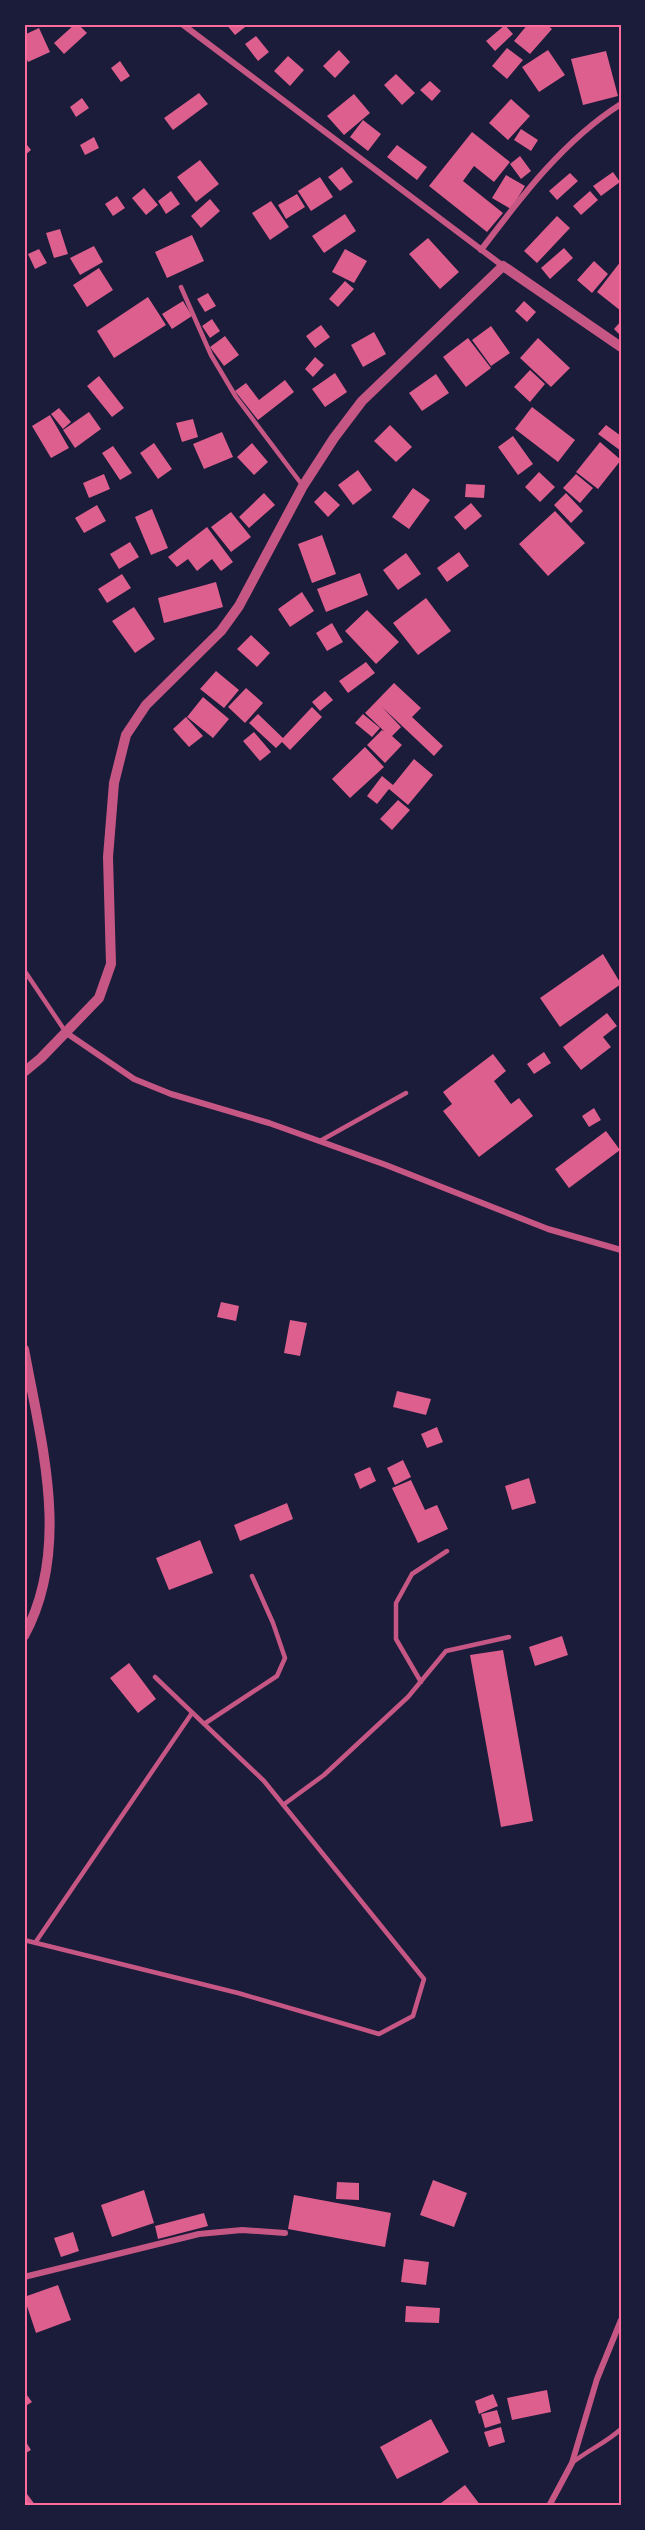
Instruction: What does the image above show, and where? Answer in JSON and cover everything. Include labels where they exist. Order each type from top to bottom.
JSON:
[{"type":"street","points":[[182,24],[481,250],[621,347]]},
{"type":"street","points":[[481,250],[515,205],[553,163],[588,129],[621,104]]},
{"type":"street","points":[[24,1072],[41,1058],[99,998],[111,964],[108,857],[114,783],[126,735],[146,705],[221,631],[239,606],[303,486],[334,438],[362,401],[503,266]]},
{"type":"street","points":[[65,1031],[134,1079],[171,1094],[386,1165],[548,1230],[621,1250]]},
{"type":"street","points":[[24,1349],[51,1509],[49,1553],[42,1593],[24,1636]]},
{"type":"street","points":[[24,2277],[199,2234],[242,2230],[285,2234]]},
{"type":"street","points":[[549,2506],[572,2463],[597,2379],[621,2320]]},
{"type":"lane","points":[[181,287],[211,355],[236,397],[303,486]]},
{"type":"lane","points":[[24,970],[65,1031]]},
{"type":"lane","points":[[320,1142],[406,1093]]},
{"type":"lane","points":[[421,1682],[396,1639],[396,1603],[412,1574],[447,1551]]},
{"type":"lane","points":[[204,1724],[277,1676],[285,1658],[273,1623],[252,1576]]},
{"type":"lane","points":[[283,1805],[324,1775],[408,1697],[446,1651],[509,1637]]},
{"type":"lane","points":[[24,1940],[238,1993],[379,2034],[413,2016],[424,1979],[264,1781],[155,1677]]},
{"type":"lane","points":[[35,1943],[192,1713]]},
{"type":"lane","points":[[572,2463],[590,2448],[599,2446],[621,2429]]},
{"type":"building","points":[[75,24],[87,33],[64,54],[54,43]]},
{"type":"building","points":[[226,24],[249,24],[235,35]]},
{"type":"building","points":[[528,24],[546,24],[552,29],[530,54],[514,41]]},
{"type":"building","points":[[505,25],[513,34],[495,51],[486,41]]},
{"type":"building","points":[[39,28],[50,52],[28,62],[24,53],[24,35]]},
{"type":"building","points":[[256,36],[269,52],[258,61],[245,44]]},
{"type":"building","points":[[507,48],[523,60],[507,79],[492,66]]},
{"type":"building","points":[[339,50],[350,62],[335,78],[323,66]]},
{"type":"building","points":[[548,50],[565,75],[539,92],[522,67]]},
{"type":"building","points":[[606,51],[618,96],[583,105],[571,59]]},
{"type":"building","points":[[288,56],[304,70],[290,86],[274,71]]},
{"type":"building","points":[[120,61],[130,76],[121,82],[111,68]]},
{"type":"building","points":[[396,74],[415,93],[402,105],[384,85]]},
{"type":"building","points":[[430,81],[441,91],[432,101],[420,90]]},
{"type":"building","points":[[199,93],[208,104],[173,130],[164,118]]},
{"type":"building","points":[[354,94],[370,113],[344,135],[327,116]]},
{"type":"building","points":[[82,98],[89,108],[76,117],[70,107]]},
{"type":"building","points":[[511,99],[530,116],[508,140],[489,123]]},
{"type":"building","points":[[363,120],[381,134],[368,151],[350,137]]},
{"type":"building","points":[[521,129],[538,140],[531,151],[514,140]]},
{"type":"building","points":[[472,132],[510,162],[494,182],[474,166],[463,181],[503,213],[487,232],[429,186]]},
{"type":"building","points":[[94,137],[99,148],[85,155],[80,145]]},
{"type":"building","points":[[24,141],[31,150],[24,156]]},
{"type":"building","points":[[397,145],[427,167],[417,180],[387,157]]},
{"type":"building","points":[[520,156],[531,171],[521,179],[510,164]]},
{"type":"building","points":[[200,160],[219,184],[196,202],[177,177]]},
{"type":"building","points":[[342,167],[353,182],[340,191],[328,177]]},
{"type":"building","points":[[613,172],[620,182],[601,196],[593,186]]},
{"type":"building","points":[[570,173],[578,181],[557,200],[549,191]]},
{"type":"building","points":[[506,175],[525,186],[511,209],[492,198]]},
{"type":"building","points":[[320,177],[333,197],[311,211],[298,191]]},
{"type":"building","points":[[144,188],[158,205],[146,215],[132,198]]},
{"type":"building","points":[[171,191],[180,204],[166,214],[158,201]]},
{"type":"building","points":[[590,191],[598,200],[581,215],[573,206]]},
{"type":"building","points":[[297,194],[305,207],[286,219],[278,205]]},
{"type":"building","points":[[117,196],[125,208],[113,216],[105,204]]},
{"type":"building","points":[[210,199],[220,211],[201,228],[191,216]]},
{"type":"building","points":[[271,201],[289,227],[270,240],[252,213]]},
{"type":"building","points":[[345,214],[356,231],[324,253],[312,236]]},
{"type":"building","points":[[557,216],[570,228],[537,263],[524,251]]},
{"type":"building","points":[[60,229],[68,254],[54,258],[46,233]]},
{"type":"building","points":[[192,235],[204,261],[167,278],[155,252]]},
{"type":"building","points":[[428,238],[459,272],[440,289],[409,254]]},
{"type":"building","points":[[94,246],[103,262],[80,275],[70,258]]},
{"type":"building","points":[[564,248],[573,258],[550,279],[541,268]]},
{"type":"building","points":[[39,249],[47,263],[35,269],[28,254]]},
{"type":"building","points":[[345,249],[367,261],[354,283],[332,272]]},
{"type":"building","points":[[594,261],[608,274],[592,293],[577,280]]},
{"type":"building","points":[[621,261],[621,311],[597,292]]},
{"type":"building","points":[[99,268],[113,290],[87,307],[73,285]]},
{"type":"building","points":[[345,281],[354,289],[338,307],[329,299]]},
{"type":"building","points":[[208,293],[216,306],[205,312],[197,299]]},
{"type":"building","points":[[148,297],[166,325],[114,358],[97,331]]},
{"type":"building","points":[[183,301],[192,316],[172,329],[162,314]]},
{"type":"building","points":[[524,301],[536,312],[527,322],[515,311]]},
{"type":"building","points":[[212,319],[220,331],[210,338],[202,326]]},
{"type":"building","points":[[621,321],[621,336],[614,329]]},
{"type":"building","points":[[321,325],[330,337],[315,348],[306,336]]},
{"type":"building","points":[[491,326],[510,353],[491,366],[472,340]]},
{"type":"building","points":[[374,332],[386,354],[363,367],[351,345]]},
{"type":"building","points":[[225,336],[239,355],[224,366],[210,347]]},
{"type":"building","points":[[468,338],[491,368],[466,387],[443,357]]},
{"type":"building","points":[[538,338],[570,368],[551,387],[520,358]]},
{"type":"building","points":[[315,357],[324,365],[313,377],[305,369]]},
{"type":"building","points":[[530,370],[545,384],[530,402],[514,387]]},
{"type":"building","points":[[335,373],[347,392],[325,407],[312,389]]},
{"type":"building","points":[[436,374],[449,393],[422,411],[409,393]]},
{"type":"building","points":[[99,376],[124,408],[112,417],[87,386]]},
{"type":"building","points":[[285,380],[294,392],[258,420],[235,391],[246,383],[259,400]]},
{"type":"building","points":[[532,407],[575,440],[558,462],[515,429]]},
{"type":"building","points":[[59,408],[71,422],[63,429],[51,414]]},
{"type":"building","points":[[89,412],[101,429],[75,448],[63,430]]},
{"type":"building","points":[[50,415],[69,448],[51,458],[32,426]]},
{"type":"building","points":[[193,419],[198,437],[182,442],[176,423]]},
{"type":"building","points":[[390,425],[412,447],[396,462],[374,441]]},
{"type":"building","points":[[606,425],[621,436],[621,451],[598,434]]},
{"type":"building","points":[[222,432],[233,457],[204,469],[193,444]]},
{"type":"building","points":[[513,436],[533,464],[518,475],[498,447]]},
{"type":"building","points":[[600,442],[621,460],[598,489],[576,472]]},
{"type":"building","points":[[154,443],[172,469],[158,479],[140,453]]},
{"type":"building","points":[[252,443],[268,462],[254,475],[237,457]]},
{"type":"building","points":[[113,446],[132,473],[120,480],[102,453]]},
{"type":"building","points":[[358,470],[372,490],[353,505],[338,485]]},
{"type":"building","points":[[539,472],[555,487],[540,502],[525,487]]},
{"type":"building","points":[[104,474],[110,489],[89,498],[83,483]]},
{"type":"building","points":[[576,474],[593,488],[580,503],[563,488]]},
{"type":"building","points":[[466,484],[485,485],[484,498],[465,497]]},
{"type":"building","points":[[413,488],[430,500],[409,529],[392,517]]},
{"type":"building","points":[[325,491],[340,505],[328,517],[314,502]]},
{"type":"building","points":[[264,493],[275,505],[249,528],[239,517]]},
{"type":"building","points":[[566,493],[583,511],[571,523],[554,505]]},
{"type":"building","points":[[471,503],[482,516],[465,530],[454,517]]},
{"type":"building","points":[[97,505],[106,521],[84,533],[75,518]]},
{"type":"building","points":[[152,509],[168,548],[151,555],[135,517]]},
{"type":"building","points":[[555,511],[585,543],[548,576],[519,544]]},
{"type":"building","points":[[231,512],[251,537],[231,552],[211,527]]},
{"type":"building","points":[[207,527],[233,562],[221,571],[212,559],[197,571],[188,559],[177,567],[168,557]]},
{"type":"building","points":[[322,535],[336,574],[312,583],[298,544]]},
{"type":"building","points":[[130,542],[139,557],[119,569],[110,554]]},
{"type":"building","points":[[459,552],[469,566],[447,582],[437,568]]},
{"type":"building","points":[[406,553],[421,574],[398,590],[383,570]]},
{"type":"building","points":[[360,573],[368,595],[326,612],[317,589]]},
{"type":"building","points":[[122,574],[131,588],[107,603],[98,589]]},
{"type":"building","points":[[216,582],[223,607],[164,623],[158,598]]},
{"type":"building","points":[[302,592],[314,611],[290,627],[278,609]]},
{"type":"building","points":[[426,598],[451,631],[418,655],[393,623]]},
{"type":"building","points":[[134,607],[155,639],[135,653],[112,621]]},
{"type":"building","points":[[367,610],[399,642],[376,664],[345,631]]},
{"type":"building","points":[[332,623],[343,642],[327,651],[316,633]]},
{"type":"building","points":[[251,635],[270,653],[257,667],[237,649]]},
{"type":"building","points":[[366,662],[375,673],[348,693],[339,681]]},
{"type":"building","points":[[216,671],[239,690],[224,708],[200,689]]},
{"type":"building","points":[[394,683],[421,708],[412,717],[443,746],[434,756],[382,707],[401,727],[392,736],[402,745],[385,763],[367,745],[382,730],[385,732],[365,713]]},
{"type":"building","points":[[246,688],[263,703],[245,723],[228,707]]},
{"type":"building","points":[[325,691],[333,700],[320,711],[312,702]]},
{"type":"building","points":[[203,697],[229,719],[213,738],[187,717]]},
{"type":"building","points":[[312,707],[322,717],[290,750],[282,742],[276,748],[249,723],[258,714],[283,738]]},
{"type":"building","points":[[363,714],[380,728],[372,737],[355,723]]},
{"type":"building","points":[[186,717],[203,736],[189,747],[173,729]]},
{"type":"building","points":[[254,732],[271,752],[260,761],[243,741]]},
{"type":"building","points":[[365,747],[384,767],[350,798],[332,779]]},
{"type":"building","points":[[414,759],[433,775],[408,805],[389,789],[377,804],[367,796],[382,776],[393,785]]},
{"type":"building","points":[[398,800],[410,810],[392,830],[380,819]]},
{"type":"building","points":[[603,954],[621,984],[560,1027],[540,998]]},
{"type":"building","points":[[607,1013],[617,1026],[603,1037],[611,1047],[581,1070],[563,1047]]},
{"type":"building","points":[[544,1052],[551,1063],[534,1074],[527,1064]]},
{"type":"building","points":[[493,1054],[506,1071],[494,1081],[511,1104],[519,1098],[533,1116],[479,1157],[443,1111],[452,1104],[443,1092]]},
{"type":"building","points":[[594,1108],[601,1120],[589,1127],[582,1116]]},
{"type":"building","points":[[606,1131],[620,1150],[569,1188],[555,1169]]},
{"type":"building","points":[[221,1302],[239,1306],[236,1321],[217,1317]]},
{"type":"building","points":[[290,1320],[307,1323],[300,1356],[284,1353]]},
{"type":"building","points":[[397,1391],[431,1399],[426,1415],[393,1407]]},
{"type":"building","points":[[437,1427],[443,1442],[427,1448],[421,1434]]},
{"type":"building","points":[[403,1460],[411,1477],[395,1485],[387,1468]]},
{"type":"building","points":[[370,1467],[376,1481],[360,1489],[354,1474]]},
{"type":"building","points":[[529,1478],[536,1503],[512,1510],[505,1486]]},
{"type":"building","points":[[411,1480],[425,1510],[437,1505],[448,1529],[418,1543],[392,1488]]},
{"type":"building","points":[[287,1503],[293,1519],[240,1541],[234,1525]]},
{"type":"building","points":[[200,1540],[213,1573],[169,1590],[156,1558]]},
{"type":"building","points":[[562,1636],[568,1655],[535,1666],[529,1647]]},
{"type":"building","points":[[503,1650],[533,1821],[501,1827],[470,1655]]},
{"type":"building","points":[[129,1663],[156,1699],[138,1713],[110,1678]]},
{"type":"building","points":[[433,2180],[467,2193],[454,2227],[420,2215]]},
{"type":"building","points":[[337,2182],[359,2183],[359,2200],[336,2199]]},
{"type":"building","points":[[144,2190],[154,2223],[112,2237],[101,2205]]},
{"type":"building","points":[[294,2195],[391,2213],[385,2247],[288,2229]]},
{"type":"building","points":[[204,2213],[208,2226],[158,2239],[155,2226]]},
{"type":"building","points":[[73,2232],[79,2251],[61,2257],[54,2238]]},
{"type":"building","points":[[404,2259],[429,2262],[426,2285],[401,2282]]},
{"type":"building","points":[[58,2285],[71,2320],[36,2333],[24,2297]]},
{"type":"building","points":[[406,2306],[440,2308],[439,2323],[405,2322]]},
{"type":"building","points":[[547,2390],[551,2412],[512,2420],[507,2398]]},
{"type":"building","points":[[24,2391],[32,2402],[24,2407]]},
{"type":"building","points":[[493,2394],[498,2406],[479,2414],[475,2401]]},
{"type":"building","points":[[497,2410],[501,2423],[485,2428],[481,2414]]},
{"type":"building","points":[[431,2419],[449,2452],[397,2479],[380,2447]]},
{"type":"building","points":[[501,2427],[505,2442],[489,2447],[484,2432]]},
{"type":"building","points":[[24,2439],[31,2450],[24,2454]]},
{"type":"building","points":[[465,2485],[481,2506],[437,2506]]},
{"type":"building","points":[[24,2490],[36,2506],[24,2506]]}]
